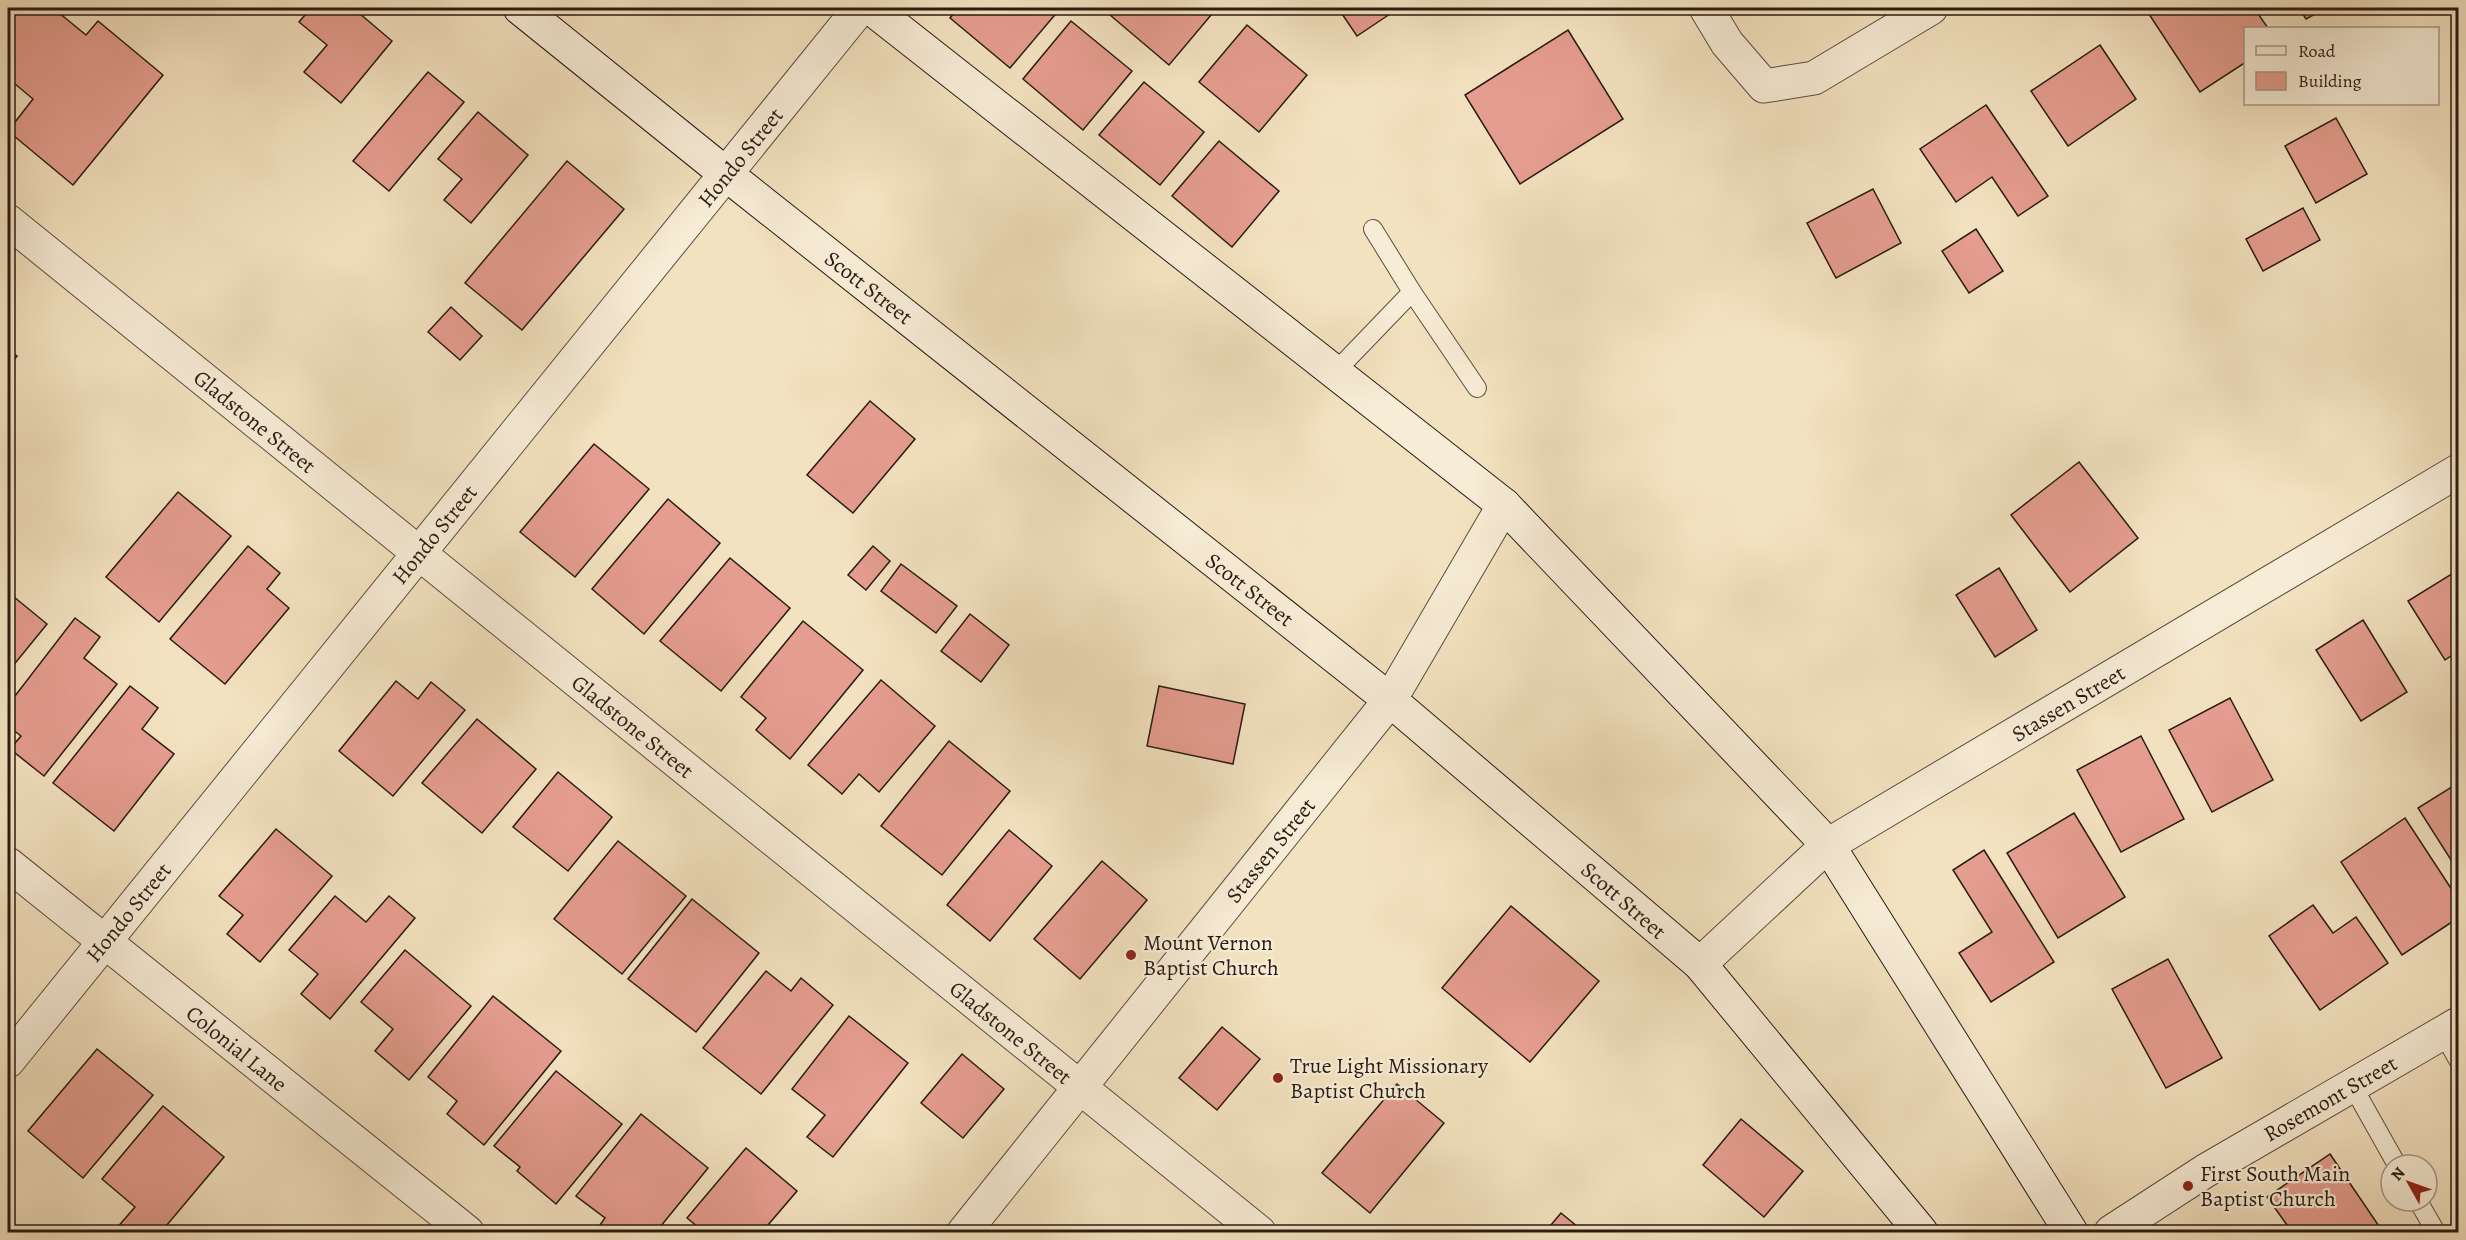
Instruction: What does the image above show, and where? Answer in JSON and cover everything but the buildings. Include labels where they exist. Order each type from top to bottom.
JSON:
[{"type":"street","name":"Scott Street","points":[[520,8],[1390,700],[1700,964],[1921,1233]]},
{"type":"street","name":"Hondo Street","points":[[8,1061],[860,8]]},
{"type":"street","points":[[871,8],[1504,505],[1828,845],[2071,1233]]},
{"type":"street","points":[[1706,8],[1727,43],[1764,86],[1814,78],[1931,8]]},
{"type":"street","name":"Gladstone Street","points":[[8,220],[1258,1233]]},
{"type":"street","name":"Stassen Street","points":[[1700,964],[1828,845],[2458,471]]},
{"type":"street","name":"Stassen Street","points":[[964,1233],[1390,700],[1504,505]]},
{"type":"street","name":"Colonial Lane","points":[[8,864],[467,1233]]},
{"type":"street","name":"Rosemont Street","points":[[2111,1233],[2205,1171],[2352,1085],[2453,1039]]},
{"type":"lane","points":[[1373,229],[1412,292],[1477,388]]},
{"type":"lane","points":[[1335,372],[1412,292]]},
{"type":"lane","points":[[2352,1085],[2390,1153]]},
{"type":"lane","points":[[2425,1213],[2436,1233]]},
{"type":"place","name":"Mount Vernon Baptist Church","points":[[1131,955]]},
{"type":"place","name":"True Light Missionary Baptist Church","points":[[1278,1078]]},
{"type":"place","name":"First South Main Baptist Church","points":[[2188,1186]]}]
